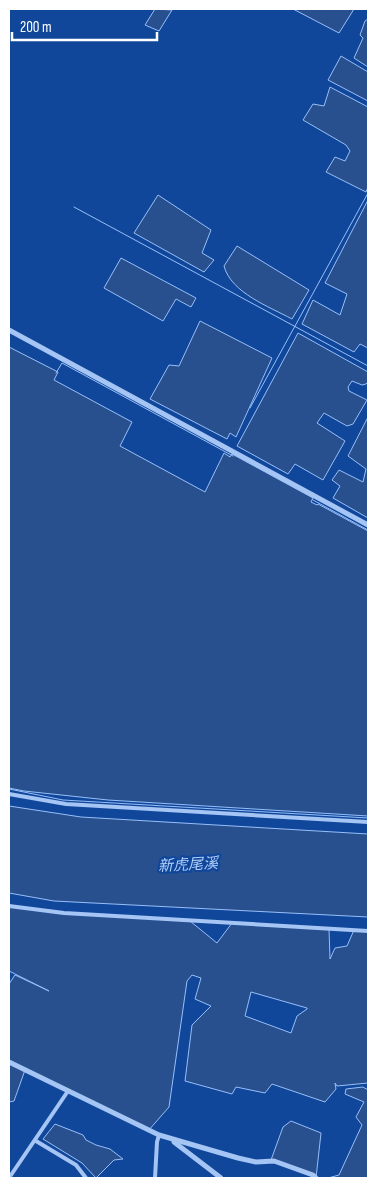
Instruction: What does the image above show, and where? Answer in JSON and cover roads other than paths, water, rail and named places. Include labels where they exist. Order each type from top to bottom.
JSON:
[{"type":"street","points":[[9,330],[368,526]]},
{"type":"street","points":[[9,794],[66,804],[368,822]]},
{"type":"street","points":[[9,906],[64,913],[368,931]]},
{"type":"street","points":[[9,1062],[159,1135],[238,1158],[256,1162],[274,1161],[313,1174],[316,1178]]},
{"type":"street","points":[[9,1178],[36,1141],[68,1091]]},
{"type":"street","points":[[155,1178],[159,1135]]},
{"type":"street","points":[[171,1139],[221,1178]]},
{"type":"street","points":[[36,1141],[76,1165],[86,1178]]},
{"type":"water","points":[[155,9],[172,10],[159,31],[145,25]]},
{"type":"water","points":[[293,9],[354,9],[339,33]]},
{"type":"water","points":[[368,19],[368,67],[354,58],[363,38],[360,35],[365,21]]},
{"type":"water","points":[[341,56],[368,72],[368,101],[328,80]]},
{"type":"water","points":[[330,87],[368,107],[368,187],[366,192],[326,172],[335,157],[345,161],[350,151],[346,145],[303,120],[313,104],[324,106]]},
{"type":"water","points":[[158,195],[211,230],[202,253],[214,260],[204,272],[134,233]]},
{"type":"water","points":[[368,200],[368,348],[360,344],[354,352],[302,324],[313,300],[340,315],[347,294],[325,283]]},
{"type":"water","points":[[237,246],[309,290],[292,319],[252,298],[234,284],[224,266]]},
{"type":"water","points":[[121,258],[196,298],[191,307],[176,299],[163,321],[104,288]]},
{"type":"water","points":[[200,321],[272,358],[236,437],[230,433],[227,439],[150,399],[169,365],[179,366]]},
{"type":"water","points":[[298,333],[368,372],[368,382],[366,384],[362,385],[352,381],[348,387],[349,391],[367,400],[353,424],[347,426],[324,413],[317,423],[345,441],[323,480],[295,464],[288,474],[237,446]]},
{"type":"water","points":[[9,347],[58,372],[54,380],[132,422],[120,446],[205,492],[224,453],[230,457],[232,454],[313,498],[311,502],[368,531],[368,816],[108,800],[9,788]]},
{"type":"water","points":[[368,417],[368,518],[333,498],[340,486],[332,480],[339,470],[363,482],[366,469],[348,456]]},
{"type":"water","name":"新虎尾溪","points":[[9,806],[81,817],[368,834],[368,917],[54,901],[9,893]]},
{"type":"water","points":[[9,905],[61,913],[190,921],[217,943],[232,923],[329,929],[330,959],[335,948],[347,946],[354,930],[368,931],[368,1083],[337,1086],[335,1083],[336,1089],[325,1102],[272,1084],[265,1093],[236,1087],[232,1094],[185,1081],[192,1025],[211,1006],[195,999],[201,978],[192,975],[187,981],[169,1107],[148,1131],[25,1070],[14,1101],[9,1102],[9,984],[15,975],[49,991],[9,971]],"holes":[[[251,992],[307,1008],[297,1016],[291,1033],[245,1016]]]},
{"type":"water","points":[[363,1087],[368,1090],[368,1178],[328,1178],[339,1175],[362,1125],[356,1117],[364,1102],[345,1094],[346,1089]]},
{"type":"water","points":[[291,1121],[321,1133],[316,1178],[271,1160],[283,1127]]},
{"type":"water","points":[[55,1124],[83,1135],[86,1140],[110,1149],[123,1159],[114,1160],[96,1178],[82,1163],[43,1139]]},
{"type":"waterway","points":[[250,408],[368,193]]},
{"type":"waterway","points":[[74,207],[368,366]]},
{"type":"waterway","points":[[56,373],[62,363],[233,456]]},
{"type":"waterway","points":[[313,500],[368,530]]},
{"type":"waterway","points":[[9,789],[63,800],[368,818]]}]
